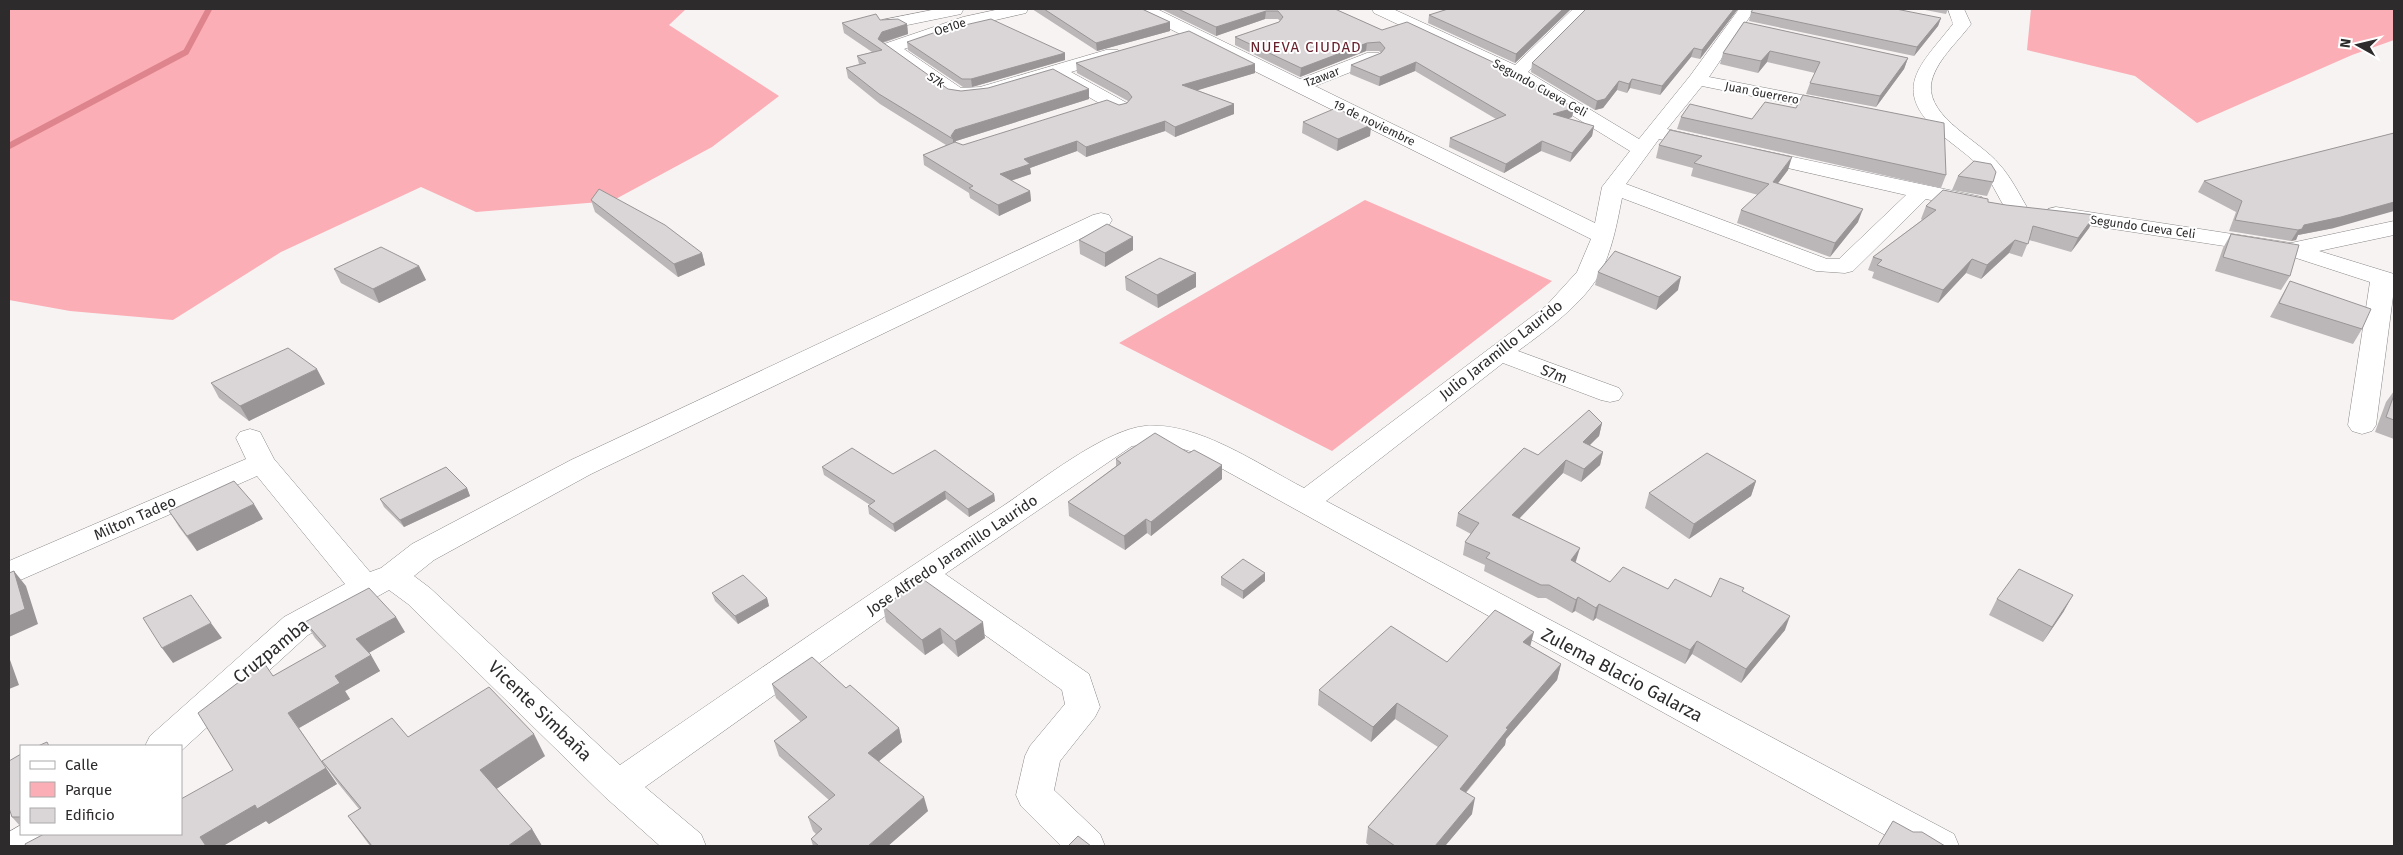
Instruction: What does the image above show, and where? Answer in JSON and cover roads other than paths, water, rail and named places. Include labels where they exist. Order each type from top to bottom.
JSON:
[{"type":"street","points":[[888,24],[959,9]]},
{"type":"street","name":"Oe10e","points":[[910,40],[969,21],[1020,9]]},
{"type":"street","name":"19 de noviembre","points":[[1144,9],[1603,236]]},
{"type":"street","name":"Segundo Cueva Celi","points":[[1380,9],[1408,13],[1517,73],[1647,140],[1730,149],[1920,192],[2017,210],[2124,223],[2292,250],[2388,281]]},
{"type":"street","points":[[1517,73],[1582,9]]},
{"type":"street","points":[[1954,17],[1921,65],[1922,99],[1945,128],[1975,150],[1992,167],[2017,210]]},
{"type":"street","name":"Julio Jaramillo Laurido","points":[[1304,503],[1562,304],[1588,274],[1603,236],[1613,187],[1647,140],[1745,21]]},
{"type":"street","points":[[1161,40],[1190,32]]},
{"type":"street","points":[[1214,44],[1239,36]]},
{"type":"street","name":"S7k","points":[[910,40],[892,46],[890,49],[957,94],[981,93],[1056,71]]},
{"type":"street","points":[[1056,71],[1133,48]]},
{"type":"street","name":"Tzawar","points":[[1298,86],[1373,57]]},
{"type":"street","points":[[1056,71],[1115,104],[1083,110]]},
{"type":"street","name":"Juan Guerrero","points":[[1697,80],[1850,110]]},
{"type":"street","points":[[1916,123],[1945,128]]},
{"type":"street","points":[[1613,187],[1824,266],[1845,266],[1920,192]]},
{"type":"street","name":"Cruzpamba","points":[[164,745],[296,626],[378,581],[423,552],[581,467],[1101,220]]},
{"type":"street","points":[[2292,250],[2394,228]]},
{"type":"street","points":[[2362,425],[2388,281]]},
{"type":"street","name":"S7m","points":[[1499,353],[1610,394]]},
{"type":"street","name":"Jose Alfredo Jaramillo Laurido","points":[[618,786],[922,574],[1122,440],[1139,434],[1162,434],[1200,446],[1304,503]]},
{"type":"street","name":"Vicente Simbaña","points":[[256,450],[378,581],[419,596],[618,786],[687,846]]},
{"type":"street","name":"Milton Tadeo","points":[[9,574],[256,450]]},
{"type":"street","name":"Zulema Blacio Galarza","points":[[1304,503],[1940,846]]},
{"type":"street","points":[[922,574],[1077,683],[1083,707],[1043,756],[1034,795],[1086,846]]},
{"type":"street","points":[[20,846],[38,835]]},
{"type":"waterway","points":[[9,146],[186,52],[209,9]]},
{"type":"district","name":"NUEVA CIUDAD","points":[[1306,47]]}]
